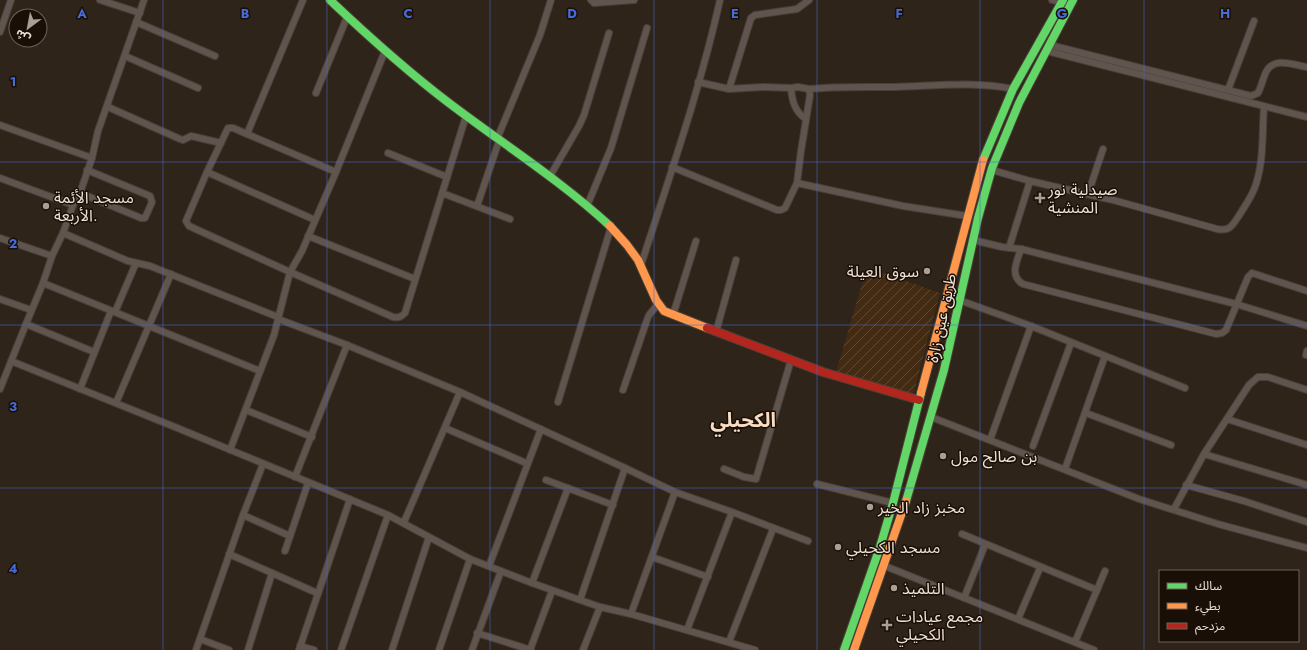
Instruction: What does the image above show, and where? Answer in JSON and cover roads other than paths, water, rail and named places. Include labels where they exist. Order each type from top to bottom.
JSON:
[{"type":"main road","points":[[330,0],[385,52],[426,86],[498,140],[550,176],[611,227],[624,241],[641,265],[658,304],[664,310],[716,332],[791,360],[919,400]]},
{"type":"main road","name":"طريق عين زارة","points":[[854,650],[885,566],[923,447],[944,368],[980,207],[992,170],[1016,111],[1073,0]]},
{"type":"main road","name":"طريق عين زارة","points":[[844,650],[894,503],[967,216],[985,155],[1013,89],[1062,1]]},
{"type":"main road","points":[[929,363],[944,368]]},
{"type":"main road","points":[[908,444],[923,447]]},
{"type":"street","points":[[0,32],[11,0]]},
{"type":"street","points":[[100,0],[140,13]]},
{"type":"street","points":[[0,389],[52,256],[64,234],[73,205],[80,192],[92,158],[98,131],[108,107],[144,0]]},
{"type":"street","points":[[247,134],[303,0]]},
{"type":"street","points":[[477,206],[498,140],[545,21],[551,0]]},
{"type":"street","points":[[591,0],[594,2],[630,0]]},
{"type":"street","points":[[641,265],[714,29],[720,0]]},
{"type":"street","points":[[729,89],[751,18],[755,15],[797,9],[809,0]]},
{"type":"street","points":[[1052,0],[1062,1]]},
{"type":"street","points":[[316,93],[347,17]]},
{"type":"street","points":[[1228,90],[1254,21]]},
{"type":"street","points":[[136,22],[215,56]]},
{"type":"street","points":[[587,206],[611,148],[647,28]]},
{"type":"street","points":[[550,176],[579,126],[584,114],[608,33]]},
{"type":"street","points":[[1048,48],[1251,96],[1256,95],[1259,91],[1267,70],[1274,64],[1278,63],[1307,67]]},
{"type":"street","points":[[1048,48],[1264,107],[1307,117]]},
{"type":"street","points":[[230,450],[246,410],[278,318],[290,272],[302,251],[385,52]]},
{"type":"street","points":[[125,56],[198,88]]},
{"type":"street","points":[[698,82],[729,89],[763,87],[809,88],[834,86],[894,87],[971,84],[1013,89]]},
{"type":"street","points":[[791,88],[792,101],[800,115],[806,119]]},
{"type":"street","points":[[672,167],[777,210],[785,208],[797,183],[810,96],[809,88]]},
{"type":"street","points":[[108,107],[183,140],[191,136],[221,143]]},
{"type":"street","points":[[992,170],[1030,181],[1156,211],[1217,230],[1228,229],[1237,218],[1256,185],[1261,154],[1264,107]]},
{"type":"street","points":[[336,172],[247,134],[232,128],[228,128],[186,220],[187,224],[290,272],[398,318],[405,313],[466,116]]},
{"type":"street","points":[[0,125],[92,158]]},
{"type":"street","points":[[1088,194],[1103,149]]},
{"type":"street","points":[[388,154],[447,177]]},
{"type":"street","points":[[80,192],[141,218],[145,218],[147,216],[152,202],[150,196],[87,170]]},
{"type":"street","points":[[207,172],[315,220]]},
{"type":"street","points":[[0,178],[73,205]]},
{"type":"street","points":[[1009,248],[1030,181]]},
{"type":"street","points":[[797,183],[903,206],[967,216]]},
{"type":"street","points":[[442,193],[510,219]]},
{"type":"street","points":[[558,402],[611,227]]},
{"type":"street","points":[[64,234],[136,263],[150,266],[171,274],[460,392],[675,492],[808,541]]},
{"type":"street","points":[[308,236],[415,279]]},
{"type":"street","points":[[0,238],[52,256]]},
{"type":"street","points":[[973,240],[1020,249],[1236,304],[1307,326]]},
{"type":"street","points":[[673,315],[696,241]]},
{"type":"street","points":[[1020,249],[1014,272],[1015,277],[1020,283],[1220,334],[1226,330],[1248,277],[1252,273],[1307,291]]},
{"type":"street","points":[[716,332],[736,260]]},
{"type":"street","points":[[80,389],[94,352],[136,263]]},
{"type":"street","points":[[116,403],[171,274]]},
{"type":"street","points":[[43,282],[260,371]]},
{"type":"street","points":[[0,299],[32,310]]},
{"type":"street","points":[[959,300],[1031,326],[1184,388]]},
{"type":"street","points":[[623,390],[649,315],[658,304]]},
{"type":"street","points":[[26,324],[94,352]]},
{"type":"street","points":[[990,440],[1031,326]]},
{"type":"street","points":[[1033,446],[1071,342]]},
{"type":"street","points":[[295,477],[347,345]]},
{"type":"street","points":[[1065,469],[1105,356]]},
{"type":"street","points":[[724,469],[744,477],[756,479],[791,360]]},
{"type":"street","points":[[11,361],[388,515],[404,522],[470,559],[552,591],[600,607],[631,614],[755,650]]},
{"type":"street","points":[[0,368],[7,371]]},
{"type":"street","points":[[1174,509],[1204,454],[1249,385],[1258,377],[1268,377],[1307,390]]},
{"type":"street","points":[[404,522],[460,392]]},
{"type":"street","points":[[246,410],[312,437]]},
{"type":"street","points":[[1086,412],[1138,434],[1171,445]]},
{"type":"street","points":[[931,417],[1139,499],[1218,524],[1307,548]]},
{"type":"street","points":[[1227,419],[1307,445]]},
{"type":"street","points":[[445,428],[526,463]]},
{"type":"street","points":[[489,566],[526,463],[541,429]]},
{"type":"street","points":[[1204,454],[1307,485]]},
{"type":"street","points":[[196,650],[243,514],[263,464]]},
{"type":"street","points":[[580,600],[625,468]]},
{"type":"street","points":[[546,480],[613,505]]},
{"type":"street","points":[[285,551],[308,483]]},
{"type":"street","points":[[817,484],[894,503]]},
{"type":"street","points":[[1186,485],[1244,501],[1307,522]]},
{"type":"street","points":[[532,583],[568,488]]},
{"type":"street","points":[[631,614],[675,492]]},
{"type":"street","points":[[314,650],[299,648],[350,499]]},
{"type":"street","points":[[687,630],[732,512]]},
{"type":"street","points":[[243,514],[290,536]]},
{"type":"street","points":[[341,650],[388,515]]},
{"type":"street","points":[[730,642],[773,528]]},
{"type":"street","points":[[962,534],[1040,568],[1096,590]]},
{"type":"street","points":[[392,650],[429,537]]},
{"type":"street","points":[[964,598],[985,544]]},
{"type":"street","points":[[229,554],[317,593]]},
{"type":"street","points":[[652,557],[708,577]]},
{"type":"street","points":[[439,650],[470,559]]},
{"type":"street","points":[[885,566],[1094,650]]},
{"type":"street","points":[[1018,620],[1040,568]]},
{"type":"street","points":[[472,650],[501,571]]},
{"type":"street","points":[[1075,642],[1105,571]]},
{"type":"street","points":[[248,650],[272,573]]},
{"type":"street","points":[[477,633],[530,650],[552,591]]},
{"type":"street","points":[[583,650],[600,607]]},
{"type":"street","points":[[200,639],[229,650]]},
{"type":"place","name":"صيدلية نور المنشية","points":[[1040,198]]},
{"type":"place","name":"مسجد الأئمة الأربعة.","points":[[46,206]]},
{"type":"place","name":"سوق العيلة","points":[[927,271]]},
{"type":"place","name":"بن صالح مول","points":[[943,456]]},
{"type":"place","name":"مخبز زاد الخير","points":[[870,507]]},
{"type":"place","name":"مسجد الكحيلي","points":[[838,547]]},
{"type":"place","name":"التلميذ","points":[[894,588]]},
{"type":"place","name":"مجمع عيادات الكحيلي","points":[[887,625]]},
{"type":"district","name":"الكحيلي","points":[[743,420]]}]
